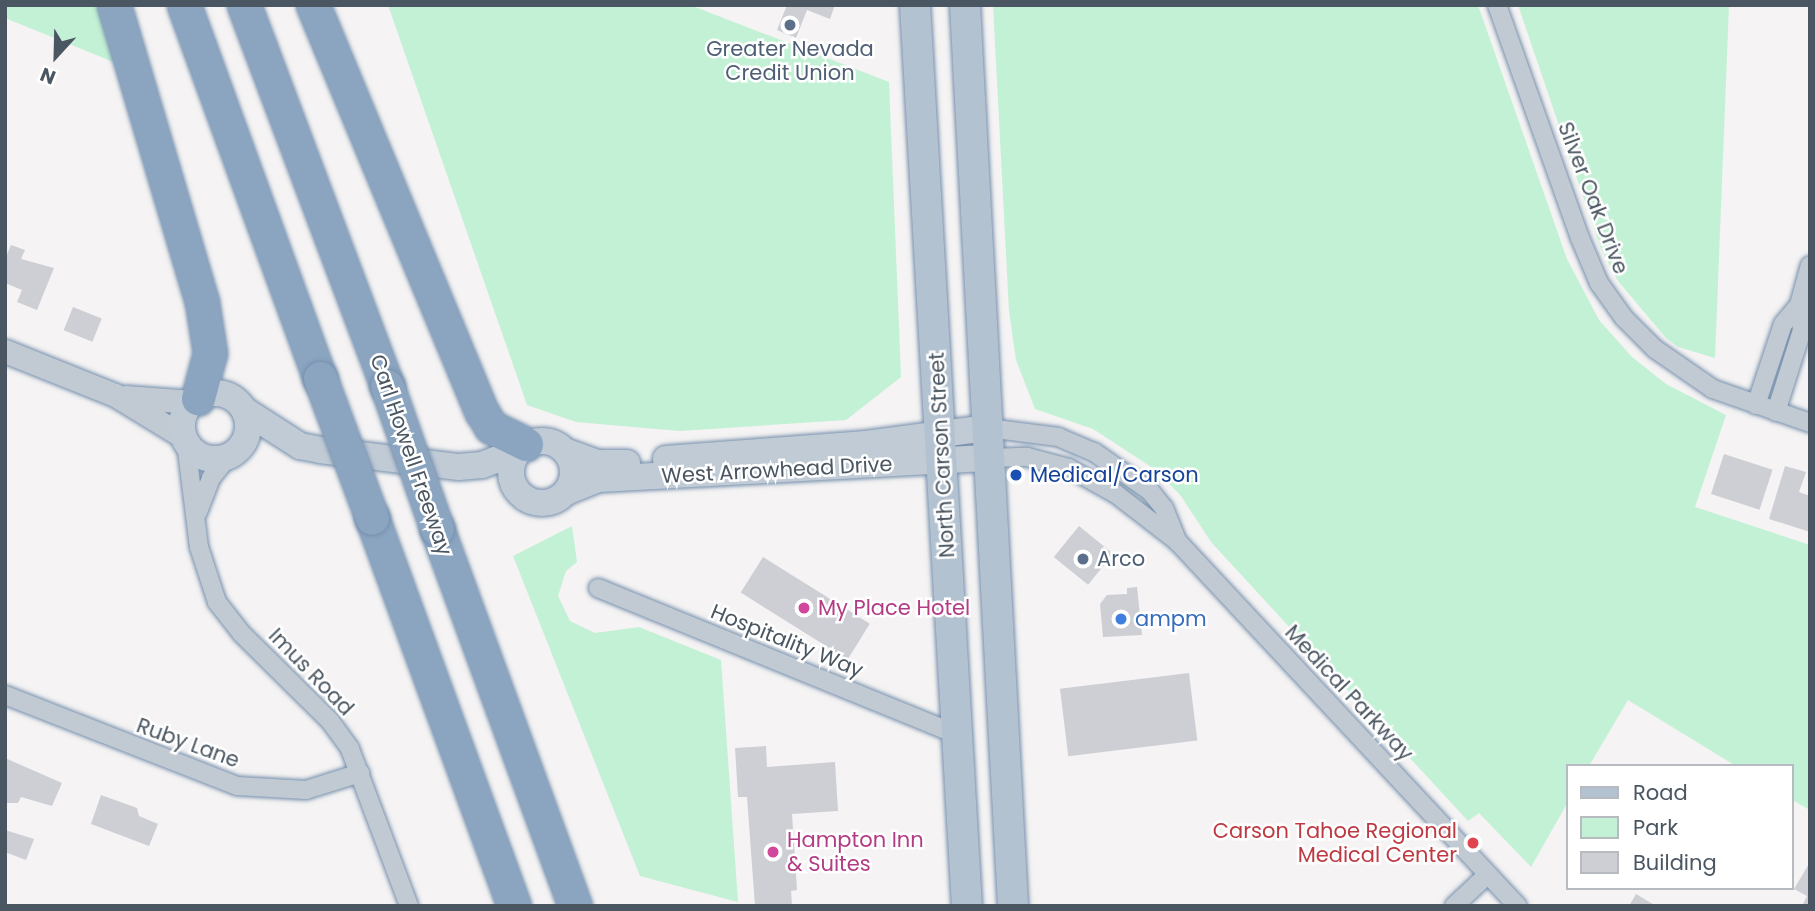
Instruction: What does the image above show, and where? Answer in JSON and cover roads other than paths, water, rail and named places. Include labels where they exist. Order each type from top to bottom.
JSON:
[{"type":"highway","points":[[114,5],[202,302],[210,353],[195,400]]},
{"type":"highway","points":[[184,5],[514,906]]},
{"type":"highway","name":"Carl Howell Freeway","points":[[244,5],[387,386],[575,906]]},
{"type":"highway","points":[[313,5],[482,412],[491,427],[522,447]]},
{"type":"main road","name":"North Carson Street","points":[[915,5],[967,906]]},
{"type":"main road","points":[[965,5],[1013,906]]},
{"type":"main road","points":[[300,446],[220,393],[195,400],[183,417],[185,440],[211,459],[300,446],[459,467],[482,465],[545,440],[567,452],[573,467],[566,492],[542,504],[459,467]]},
{"type":"main road","points":[[230,455],[247,434],[244,410]]},
{"type":"main road","name":"West Arrowhead Drive","points":[[566,492],[612,478],[942,448],[988,428]]},
{"type":"main road","points":[[516,491],[511,465],[522,447]]},
{"type":"main road","name":"West Arrowhead Drive","points":[[567,452],[598,463],[942,448],[989,458]]},
{"type":"street","name":"Silver Oak Drive","points":[[1497,5],[1599,283],[1624,318],[1655,349],[1713,389],[1810,423]]},
{"type":"street","points":[[1776,412],[1802,330],[1810,265]]},
{"type":"street","points":[[1756,405],[1783,324],[1805,307]]},
{"type":"street","points":[[5,351],[115,395],[185,440]]},
{"type":"street","points":[[115,395],[195,400]]},
{"type":"street","name":"Medical Parkway","points":[[988,428],[1058,437],[1094,452],[1150,491],[1164,508],[1178,542]]},
{"type":"street","name":"Imus Road","points":[[185,440],[198,512],[199,547],[217,601],[241,633],[330,721],[360,773],[409,906]]},
{"type":"street","name":"Imus Road","points":[[198,512],[211,478],[230,455]]},
{"type":"street","name":"Medical Parkway","points":[[989,458],[1027,457],[1069,468],[1116,494],[1178,542],[1518,906]]},
{"type":"street","name":"Hospitality Way","points":[[598,588],[958,735]]},
{"type":"street","name":"Ruby Lane","points":[[5,695],[237,786],[306,790],[360,773]]},
{"type":"street","points":[[1454,906],[1487,875]]},
{"type":"place","name":"Greater Nevada Credit Union","points":[[790,25]]},
{"type":"place","name":"Medical/Carson","points":[[1016,475]]},
{"type":"place","name":"Arco","points":[[1083,559]]},
{"type":"place","name":"My Place Hotel","points":[[804,608]]},
{"type":"place","name":"ampm","points":[[1121,619]]},
{"type":"place","name":"Carson Tahoe Regional Medical Center","points":[[1473,843]]},
{"type":"place","name":"Hampton Inn & Suites","points":[[773,852]]}]
